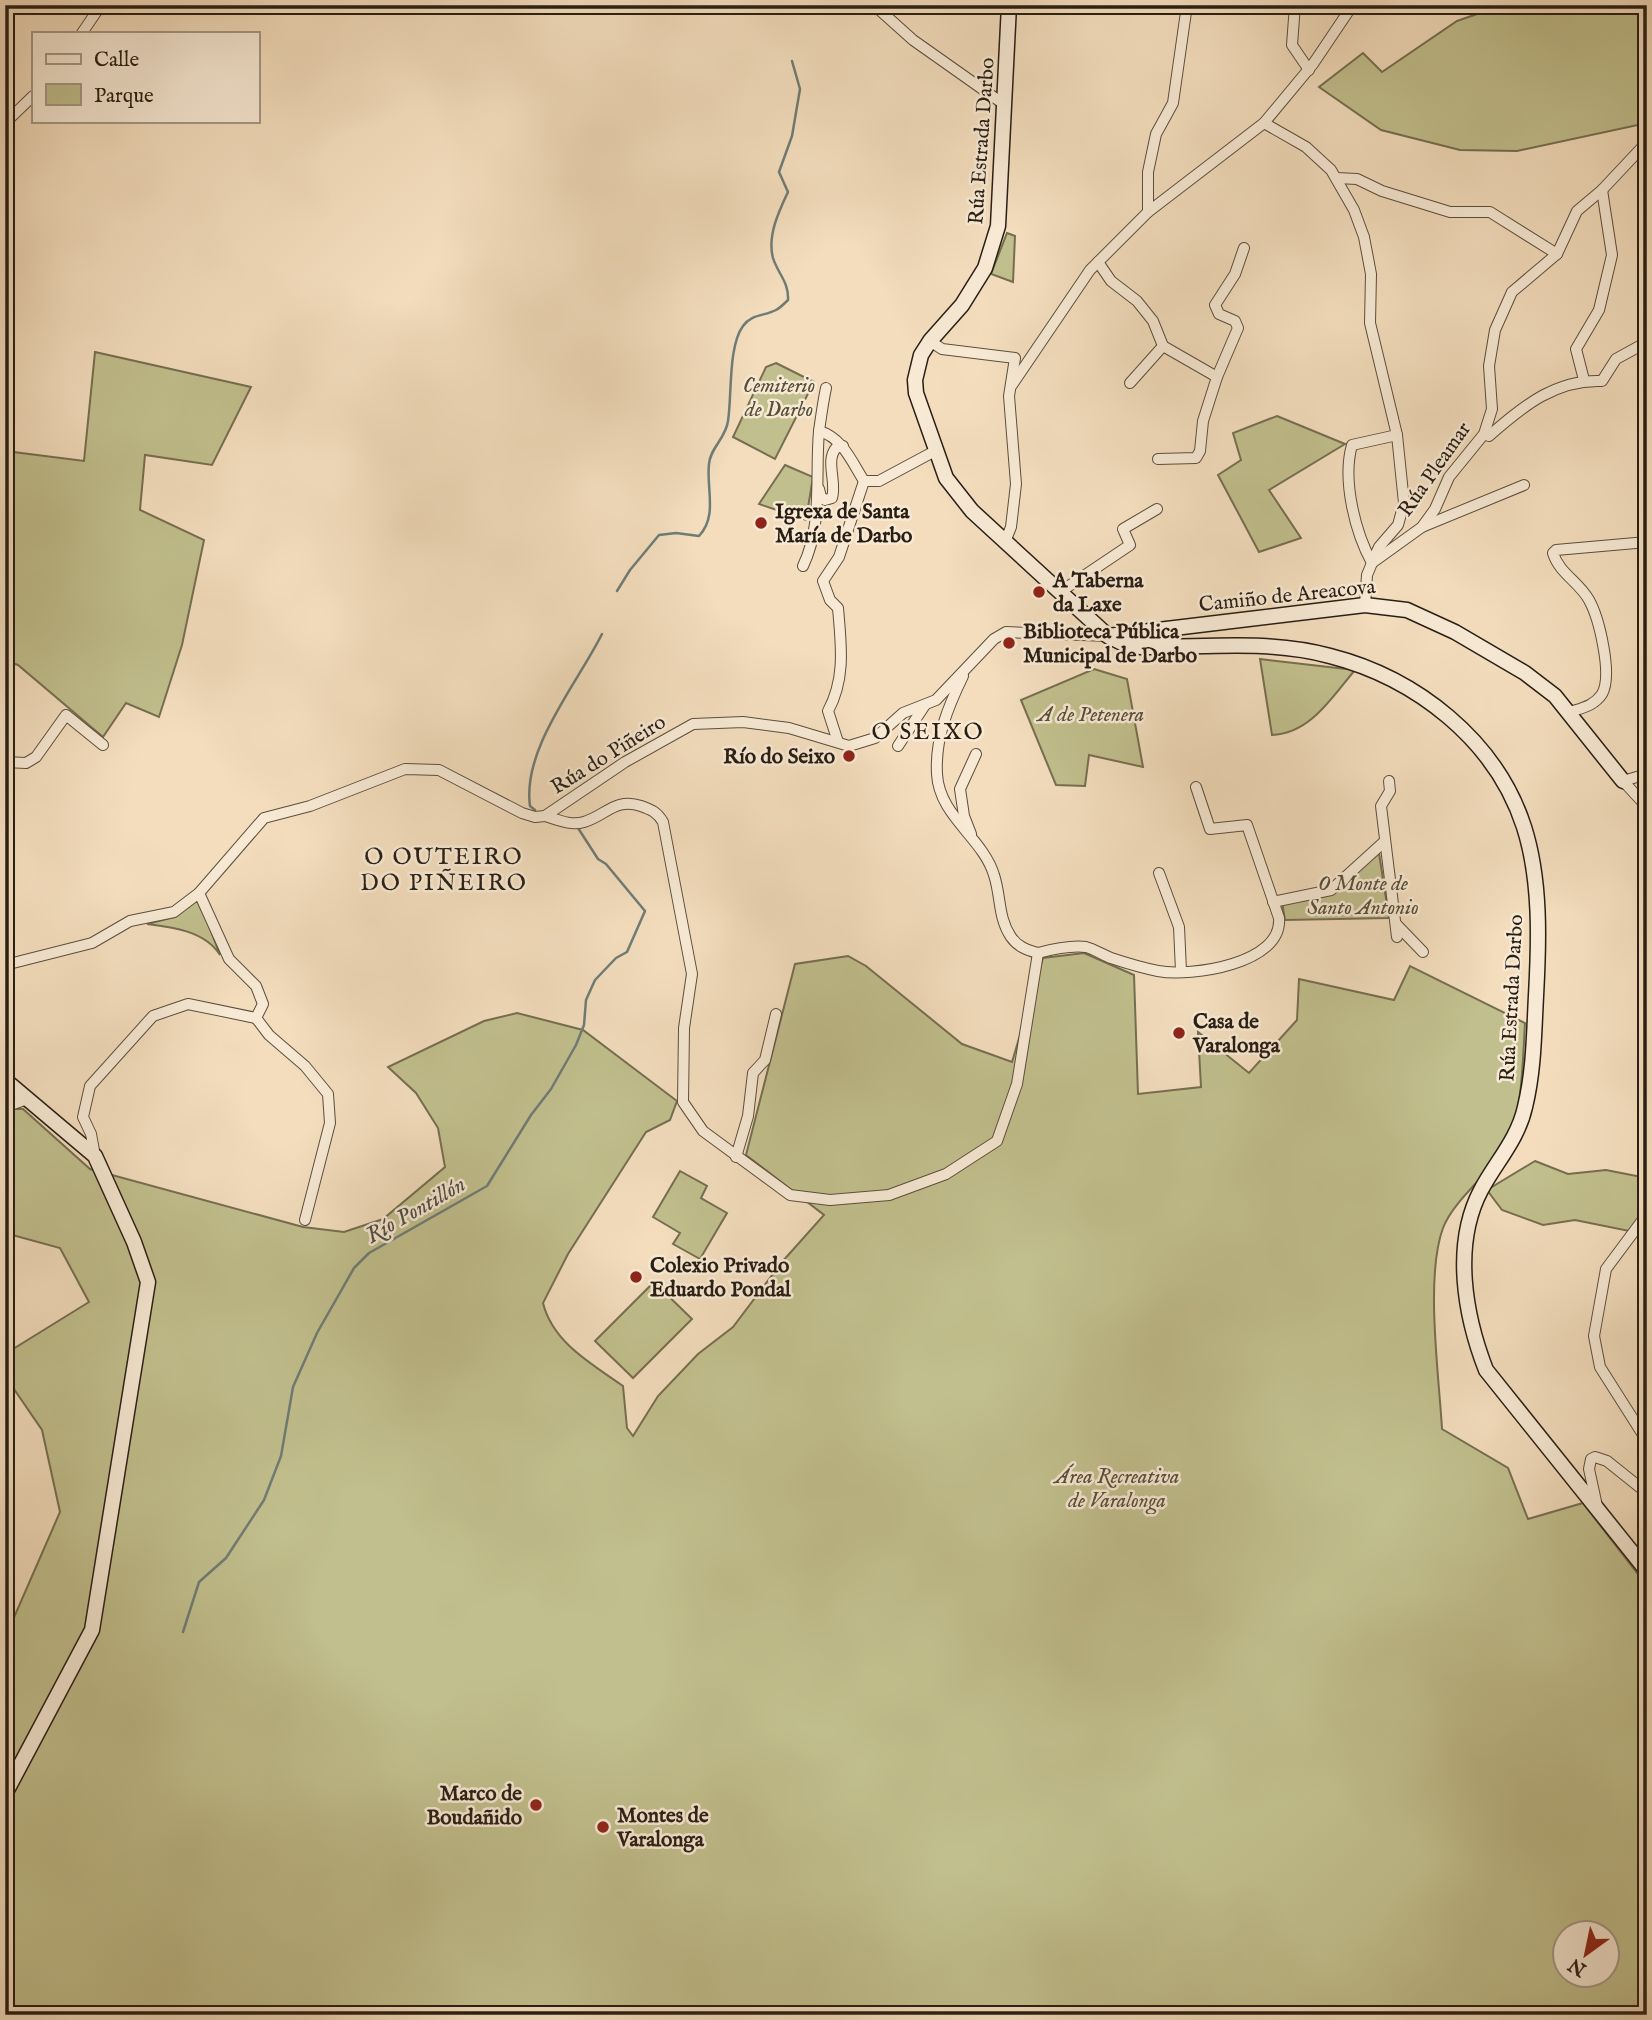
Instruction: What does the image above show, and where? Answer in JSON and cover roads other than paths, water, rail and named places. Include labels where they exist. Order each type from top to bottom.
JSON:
[{"type":"main road","name":"Rúa Estrada Darbo","points":[[1009,5],[1001,198],[992,249],[974,288],[921,355],[915,380],[916,393],[935,451],[955,493],[1108,636],[1140,647],[1279,647],[1327,655],[1369,667],[1398,680],[1440,709],[1479,749],[1506,788],[1524,827],[1538,918],[1533,1063],[1525,1108],[1515,1136],[1480,1192],[1464,1251],[1465,1285],[1475,1343],[1486,1370],[1647,1571]]},
{"type":"main road","name":"Camiño de Areacova","points":[[1108,636],[1365,605],[1407,610],[1455,632],[1525,673],[1570,712],[1623,781]]},
{"type":"main road","points":[[5,1080],[95,1156],[134,1242],[148,1282],[92,1630],[5,1794]]},
{"type":"street","points":[[83,32],[101,5]]},
{"type":"street","points":[[874,5],[913,40],[1005,104]]},
{"type":"street","points":[[1148,212],[1148,172],[1156,134],[1173,103],[1187,5]]},
{"type":"street","points":[[1295,5],[1292,45],[1309,70]]},
{"type":"street","points":[[1012,385],[1098,262],[1148,212],[1264,123],[1309,70],[1348,12],[1347,5]]},
{"type":"street","points":[[5,123],[32,97]]},
{"type":"street","points":[[1264,123],[1306,147],[1331,170],[1354,210],[1364,237],[1371,274],[1370,323],[1397,435],[1404,512],[1395,529],[1378,547],[1367,575],[1365,605]]},
{"type":"street","name":"Rúa Pleamar","points":[[1372,563],[1422,527],[1435,509],[1449,477],[1484,434],[1492,409],[1489,366],[1494,330],[1512,292],[1557,254],[1577,211],[1602,190],[1647,142]]},
{"type":"street","points":[[1336,178],[1357,179],[1450,212],[1490,212],[1557,254]]},
{"type":"street","points":[[1584,380],[1576,349],[1599,310],[1612,255],[1602,190]]},
{"type":"street","points":[[1158,459],[1196,458],[1200,451],[1203,421],[1217,377],[1238,328],[1235,321],[1219,314],[1215,305],[1235,274],[1244,248]]},
{"type":"street","points":[[1098,262],[1111,281],[1137,301],[1153,321],[1163,346],[1217,377]]},
{"type":"street","points":[[930,341],[942,349],[1015,358],[1009,397],[1016,484],[1011,527],[1005,542]]},
{"type":"street","points":[[1484,434],[1489,436],[1550,389],[1584,380],[1602,381],[1616,359],[1647,342]]},
{"type":"street","points":[[1130,383],[1163,346]]},
{"type":"street","points":[[803,566],[813,542],[819,431],[826,388]]},
{"type":"street","points":[[819,431],[830,434],[843,446],[864,481],[839,557],[823,581],[830,600],[838,608],[838,692],[828,710],[838,742]]},
{"type":"street","points":[[1372,563],[1361,543],[1353,512],[1349,456],[1352,445],[1397,435]]},
{"type":"street","points":[[817,476],[821,496],[825,500],[831,498],[834,491],[831,455],[836,448],[843,446]]},
{"type":"street","points":[[864,481],[879,481],[935,451]]},
{"type":"street","points":[[1422,527],[1524,485]]},
{"type":"street","points":[[1059,592],[1130,545],[1124,529],[1157,509]]},
{"type":"street","points":[[1570,712],[1589,706],[1602,693],[1607,670],[1600,633],[1589,599],[1556,563],[1553,553],[1556,550],[1647,542]]},
{"type":"street","points":[[1081,635],[1096,626]]},
{"type":"street","name":"Rúa do Piñeiro","points":[[545,816],[625,762],[693,724],[743,722],[789,728],[849,746],[875,738],[903,713],[936,700],[994,639],[1006,632],[1108,636]]},
{"type":"street","points":[[966,669],[943,719],[937,774],[943,798],[994,873],[1000,912],[1011,937],[1022,948],[1038,953],[1058,948],[1087,947],[1160,971],[1181,971],[1235,964],[1263,947],[1279,931],[1279,918],[1247,825],[1210,829],[1196,787]]},
{"type":"street","points":[[898,746],[925,704]]},
{"type":"street","points":[[5,762],[26,763],[36,757],[66,715],[103,745]]},
{"type":"street","points":[[975,844],[964,816],[960,789],[976,754]]},
{"type":"street","points":[[5,965],[92,943],[130,921],[174,912],[199,893],[264,818],[310,806],[405,769],[439,770],[522,813],[535,817],[545,816],[570,824],[584,822],[618,804],[634,803],[657,812],[663,822],[692,974],[684,1028],[683,1102],[703,1131],[790,1195],[830,1200],[889,1195],[946,1174],[997,1141],[1017,1083],[1038,953]]},
{"type":"street","points":[[1623,781],[1647,774]]},
{"type":"street","points":[[1389,781],[1390,791],[1381,806],[1397,937]]},
{"type":"street","name":"Camiño de Areacova","points":[[1623,781],[1647,807]]},
{"type":"street","points":[[1273,902],[1331,890],[1385,841]]},
{"type":"street","points":[[1159,873],[1179,927],[1181,971]]},
{"type":"street","points":[[199,893],[229,959],[260,991],[262,1004],[256,1018]]},
{"type":"street","points":[[1395,924],[1423,952]]},
{"type":"street","points":[[95,1156],[91,1134],[83,1117],[90,1086],[153,1016],[188,1004],[256,1018],[269,1035],[305,1066],[328,1094],[330,1124],[305,1220]]},
{"type":"street","points":[[736,1157],[748,1116],[753,1073],[765,1060],[776,1014]]},
{"type":"street","points":[[5,1107],[27,1100]]},
{"type":"street","points":[[1647,1214],[1606,1269],[1594,1336],[1600,1367],[1647,1441]]},
{"type":"street","points":[[1598,1510],[1589,1469],[1591,1459],[1595,1457],[1607,1461],[1647,1493]]},
{"type":"waterway","name":"Río Pontillón","points":[[617,591],[630,570],[659,535],[676,533],[699,536],[705,528],[710,511],[710,458],[727,427],[733,358],[738,335],[750,319],[776,310],[788,300],[785,283],[773,258],[772,241],[775,224],[788,192],[779,172],[792,136],[800,89],[792,61]]},
{"type":"waterway","name":"Río Pontillón","points":[[535,810],[530,806],[534,762],[554,717],[602,634]]},
{"type":"waterway","name":"Río Pontillón","points":[[183,1632],[199,1582],[226,1558],[264,1500],[281,1456],[293,1387],[317,1333],[354,1268],[369,1253],[487,1186],[531,1115],[551,1089],[576,1045],[584,1025],[586,1000],[595,980],[616,958],[627,952],[645,911],[606,864],[598,859],[578,828]]},
{"type":"place","name":"Igrexa de Santa María de Darbo","points":[[761,523]]},
{"type":"place","name":"A Taberna da Laxe","points":[[1039,592]]},
{"type":"place","name":"Biblioteca Pública Municipal de Darbo","points":[[1009,643]]},
{"type":"place","name":"Río do Seixo","points":[[849,756]]},
{"type":"place","name":"Casa de Varalonga","points":[[1179,1033]]},
{"type":"place","name":"Colexio Privado Eduardo Pondal","points":[[636,1277]]},
{"type":"place","name":"Marco de Boudañido","points":[[536,1805]]},
{"type":"place","name":"Montes de Varalonga","points":[[603,1827]]},
{"type":"district","name":"O SEIXO","points":[[928,731]]},
{"type":"district","name":"O OUTEIRO DO PIÑEIRO","points":[[444,869]]},
{"type":"park label","name":"Cemiterio de Darbo","points":[[779,397]]},
{"type":"park label","name":"A de Petenera","points":[[1091,714]]},
{"type":"park label","name":"O Monte de Santo Antonio","points":[[1363,895]]},
{"type":"park label","name":"Área Recreativa de Varalonga","points":[[1117,1488]]}]
